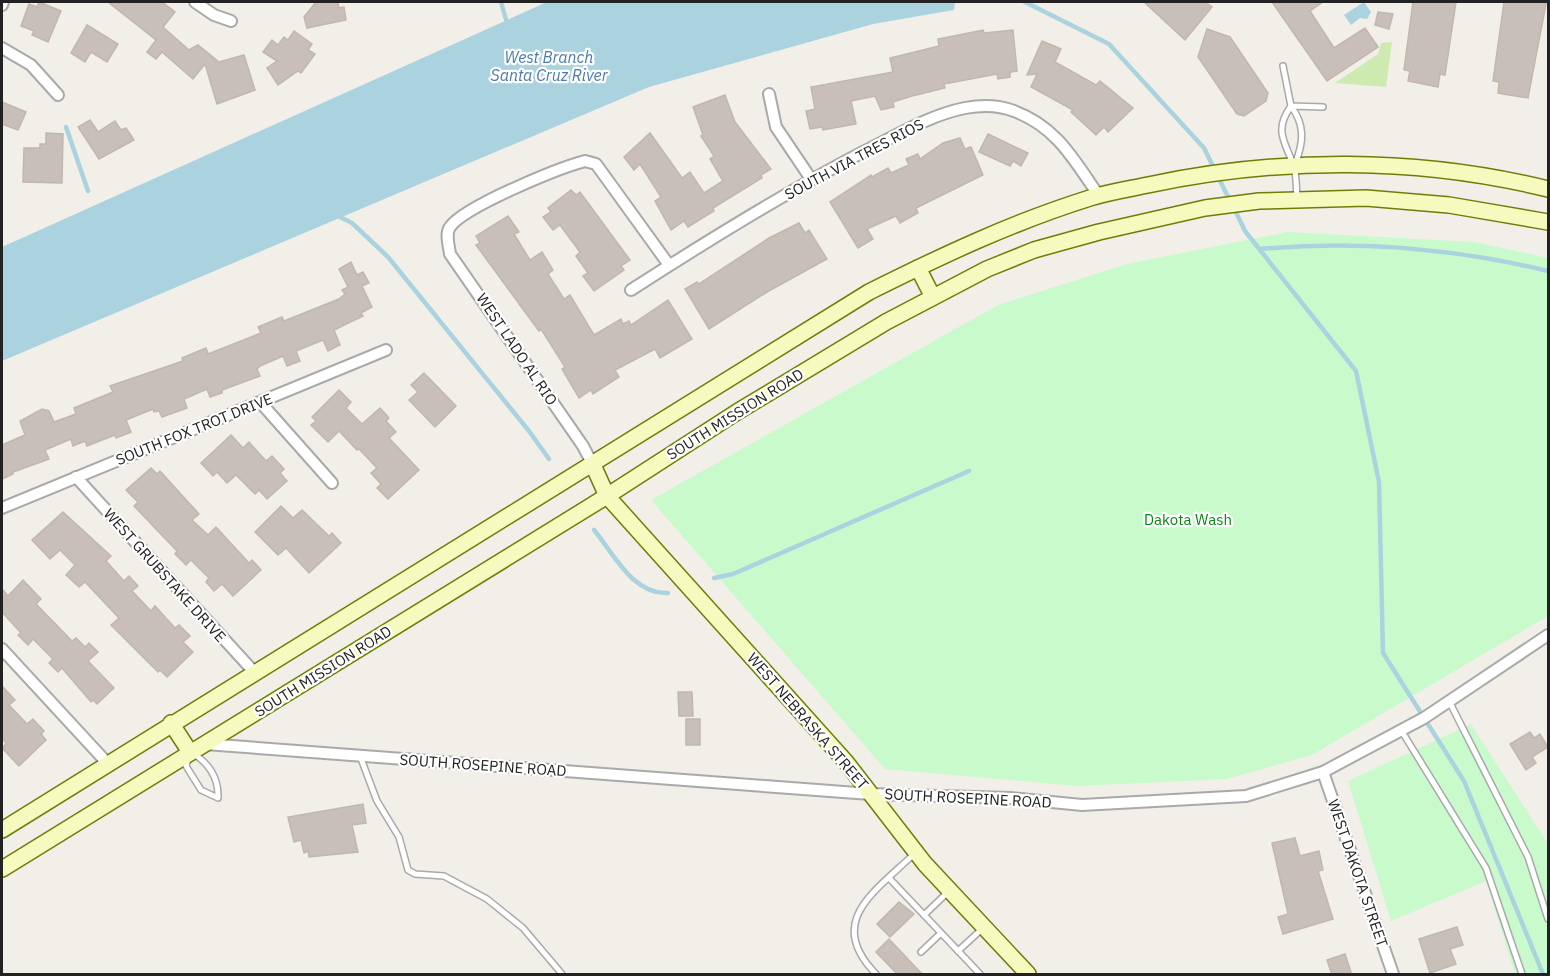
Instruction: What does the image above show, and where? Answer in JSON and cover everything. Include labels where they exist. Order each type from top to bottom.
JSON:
[{"type":"main road","points":[[2,830],[109,765],[171,723],[593,465],[719,383],[839,310],[979,238],[1099,196],[1186,177],[1294,166],[1368,165],[1455,170],[1548,189]]},
{"type":"main road","name":"SOUTH MISSION ROAD","points":[[2,869],[607,496],[737,412],[886,322],[987,269],[1034,250],[1205,208],[1259,201],[1366,198],[1449,205],[1548,222]]},
{"type":"main road","points":[[918,268],[933,297]]},
{"type":"main road","name":"WEST NEBRASKA STREET","points":[[593,465],[607,496],[735,636],[870,794],[916,852],[1028,975]]},
{"type":"main road","points":[[171,723],[196,748]]},
{"type":"street","points":[[195,2],[214,15],[231,21]]},
{"type":"street","points":[[2,48],[31,65],[58,95]]},
{"type":"street","points":[[770,94],[776,127],[811,179]]},
{"type":"street","name":"SOUTH VIA TRES RIOS","points":[[631,291],[669,265],[811,179],[917,124],[964,108],[991,105],[1038,122],[1060,140],[1099,196]]},
{"type":"street","name":"WEST LADO AL RIO","points":[[593,465],[581,443],[450,254],[447,232],[451,225],[483,204],[585,160],[596,164],[669,265]]},
{"type":"street","name":"SOUTH FOX TROT DRIVE","points":[[2,508],[387,350]]},
{"type":"street","points":[[261,403],[332,483]]},
{"type":"street","name":"WEST GRUBSTAKE DRIVE","points":[[76,477],[255,673]]},
{"type":"street","name":"SOUTH ROSEPINE ROAD","points":[[196,748],[360,756],[870,794],[1010,798],[1082,805],[1246,796],[1323,772],[1449,701],[1548,635]]},
{"type":"street","points":[[2,649],[109,765]]},
{"type":"street","name":"WEST DAKOTA STREET","points":[[1323,772],[1393,975]]},
{"type":"lane","points":[[1283,66],[1291,106],[1301,120],[1302,147],[1294,166]]},
{"type":"lane","points":[[1291,106],[1320,107]]},
{"type":"lane","points":[[1291,106],[1282,119],[1283,145],[1294,166],[1297,199]]},
{"type":"lane","points":[[1449,701],[1528,857],[1548,919]]},
{"type":"lane","points":[[1401,730],[1486,868],[1522,975]]},
{"type":"lane","points":[[196,748],[218,785],[218,798],[201,790],[186,766],[196,748]]},
{"type":"lane","points":[[360,756],[377,801],[399,837],[408,870],[415,874],[444,876],[487,899],[523,928],[562,975]]},
{"type":"lane","points":[[876,975],[865,962],[856,945],[854,924],[861,906],[916,852]]},
{"type":"lane","points":[[889,878],[980,975]]},
{"type":"lane","points":[[924,915],[950,890]]},
{"type":"lane","points":[[958,951],[983,927]]},
{"type":"lane","points":[[921,952],[941,933]]},
{"type":"green space","points":[[1392,42],[1386,87],[1335,83],[1378,54],[1381,43]]},
{"type":"green space","name":"Dakota Wash","points":[[1287,232],[1474,242],[1548,258],[1548,616],[1312,755],[1226,779],[1077,786],[885,769],[651,500],[998,305],[1127,264]]},
{"type":"green space","points":[[1471,724],[1548,844],[1548,974],[1515,974],[1486,881],[1391,921],[1348,781]]},
{"type":"water","name":"West Branch Santa Cruz River","points":[[547,2],[955,2],[954,10],[873,24],[649,87],[2,361],[2,247]]},
{"type":"water","points":[[1364,2],[1371,12],[1367,19],[1360,18],[1351,25],[1344,15]]},
{"type":"building","points":[[39,2],[61,11],[48,42],[32,35],[34,31],[21,26],[29,4],[37,7]]},
{"type":"building","points":[[108,2],[162,2],[175,12],[163,27],[189,50],[198,45],[219,62],[244,55],[255,90],[217,104],[205,64],[193,79],[162,52],[156,59],[147,52],[156,40]]},
{"type":"building","points":[[316,2],[338,2],[339,8],[344,7],[346,20],[307,28],[304,17]]},
{"type":"building","points":[[1144,2],[1205,2],[1212,7],[1185,40]]},
{"type":"building","points":[[1272,2],[1323,2],[1310,11],[1334,48],[1365,28],[1378,47],[1327,81]]},
{"type":"building","points":[[1413,2],[1456,2],[1445,75],[1440,74],[1438,87],[1408,81],[1410,71],[1404,70]]},
{"type":"building","points":[[1504,2],[1546,4],[1528,98],[1498,93],[1499,82],[1493,81]]},
{"type":"building","points":[[1378,12],[1393,14],[1389,29],[1375,25]]},
{"type":"building","points":[[87,25],[118,44],[107,62],[91,52],[85,62],[71,53]]},
{"type":"building","points":[[1207,29],[1230,37],[1268,93],[1266,101],[1244,116],[1237,114],[1198,57]]},
{"type":"building","points":[[983,30],[984,33],[1013,30],[1017,71],[1010,72],[1010,77],[998,79],[997,74],[944,84],[945,88],[893,102],[894,107],[881,110],[875,96],[851,101],[856,124],[823,130],[822,127],[810,129],[806,111],[815,109],[811,87],[893,72],[890,58],[939,46],[938,39]]},
{"type":"building","points":[[294,31],[312,44],[308,50],[315,54],[301,73],[298,71],[278,85],[267,68],[277,61],[263,52],[272,40],[278,45],[284,37],[288,40]]},
{"type":"building","points":[[1042,41],[1061,49],[1055,62],[1096,85],[1100,81],[1133,108],[1108,132],[1104,127],[1096,135],[1071,112],[1073,110],[1031,87],[1037,74],[1027,75]]},
{"type":"building","points":[[725,95],[735,122],[771,169],[761,175],[762,178],[713,208],[714,211],[688,227],[684,221],[671,230],[655,201],[661,197],[640,164],[634,170],[624,157],[650,133],[682,178],[690,172],[704,193],[723,181],[710,159],[714,156],[701,136],[703,135],[693,107]]},
{"type":"building","points":[[2,102],[26,112],[18,130],[2,124]]},
{"type":"building","points":[[90,120],[98,132],[115,121],[121,130],[126,128],[134,140],[99,159],[78,127]]},
{"type":"building","points":[[46,133],[63,134],[62,183],[23,182],[24,148],[40,148],[40,144],[46,144]]},
{"type":"building","points":[[988,134],[1028,153],[1021,166],[1013,161],[1010,166],[979,152]]},
{"type":"building","points":[[960,138],[965,149],[971,147],[983,175],[916,208],[918,213],[900,223],[896,216],[867,229],[873,239],[858,248],[830,202],[871,175],[872,177],[888,168],[891,173],[909,165],[906,159],[918,154],[920,159],[943,143]]},
{"type":"building","points":[[571,190],[576,195],[580,192],[630,260],[621,266],[624,270],[594,291],[583,276],[588,273],[576,256],[580,252],[560,225],[553,230],[543,217],[551,212],[548,208]]},
{"type":"building","points":[[508,216],[519,232],[514,234],[530,260],[542,252],[553,270],[548,274],[564,299],[570,295],[594,335],[621,319],[623,324],[629,321],[631,325],[668,300],[692,339],[660,358],[655,349],[615,370],[619,377],[593,394],[591,390],[579,398],[562,369],[565,367],[541,329],[539,331],[476,245],[480,243],[476,236]]},
{"type":"building","points":[[799,223],[805,233],[809,230],[827,259],[767,292],[709,329],[685,289],[697,282],[699,284],[769,238]]},
{"type":"building","points":[[351,262],[357,275],[363,272],[369,283],[362,286],[372,307],[361,313],[363,316],[334,330],[340,345],[328,351],[323,340],[296,351],[300,361],[287,366],[283,356],[260,366],[257,369],[260,376],[222,390],[222,393],[210,397],[207,389],[184,399],[187,408],[162,417],[159,411],[154,412],[153,409],[126,420],[131,432],[116,438],[115,435],[87,446],[85,441],[73,446],[71,439],[45,450],[49,459],[13,472],[2,479],[2,445],[25,435],[20,421],[42,409],[49,411],[54,422],[76,414],[74,408],[113,392],[110,386],[183,361],[182,358],[206,348],[208,354],[261,333],[258,327],[282,317],[284,321],[339,299],[345,294],[342,290],[348,287],[339,269]]},
{"type":"building","points":[[424,373],[456,406],[435,427],[409,400],[418,392],[411,385]]},
{"type":"building","points":[[339,390],[351,402],[346,408],[362,424],[380,408],[389,418],[386,421],[396,432],[389,438],[419,470],[388,499],[377,488],[381,484],[371,473],[377,468],[359,449],[357,450],[339,431],[328,442],[311,425],[316,421],[312,417]]},
{"type":"building","points":[[231,435],[243,448],[249,442],[266,461],[272,456],[284,469],[280,473],[287,481],[267,499],[259,490],[255,494],[236,475],[227,483],[217,472],[213,476],[201,463]]},
{"type":"building","points":[[151,468],[157,474],[160,471],[199,514],[192,520],[208,535],[216,527],[249,563],[252,560],[261,570],[233,596],[222,584],[214,591],[206,582],[209,578],[191,560],[186,565],[175,554],[177,551],[134,506],[138,502],[126,490]]},
{"type":"building","points":[[281,506],[293,518],[302,510],[329,536],[332,533],[341,543],[309,573],[286,548],[278,555],[255,532]]},
{"type":"building","points":[[63,512],[111,556],[106,561],[124,581],[129,576],[138,586],[132,591],[151,611],[155,606],[175,628],[179,625],[190,636],[183,642],[193,652],[167,677],[160,670],[158,672],[111,625],[119,618],[85,582],[79,587],[66,575],[75,565],[60,550],[50,559],[32,540]]},
{"type":"building","points":[[23,580],[41,599],[36,604],[72,641],[76,638],[85,647],[89,643],[98,652],[88,661],[114,688],[97,704],[93,700],[91,702],[62,668],[58,672],[49,663],[53,659],[33,639],[28,645],[18,635],[21,633],[2,612],[2,589],[8,596]]},
{"type":"building","points":[[2,686],[15,700],[9,705],[27,724],[33,719],[44,731],[41,734],[46,740],[19,766],[2,748],[6,744],[2,737]]},
{"type":"building","points":[[678,692],[692,692],[693,716],[679,716]]},
{"type":"building","points":[[686,719],[700,719],[700,745],[686,745]]},
{"type":"building","points":[[1530,732],[1534,738],[1540,734],[1548,747],[1532,757],[1536,763],[1526,770],[1510,744]]},
{"type":"building","points":[[363,804],[366,823],[352,825],[358,852],[309,857],[308,851],[304,853],[301,840],[294,842],[288,817]]},
{"type":"building","points":[[1295,838],[1300,856],[1319,851],[1323,870],[1318,871],[1333,919],[1283,934],[1278,917],[1288,914],[1272,843]]},
{"type":"building","points":[[899,902],[914,914],[890,937],[877,924]]},
{"type":"building","points":[[1457,927],[1463,945],[1450,949],[1456,964],[1430,973],[1419,939]]},
{"type":"building","points":[[889,939],[923,975],[898,975],[876,952]]},
{"type":"building","points":[[1345,954],[1352,975],[1332,975],[1327,960]]},
{"type":"waterway","points":[[501,2],[507,23]]},
{"type":"waterway","name":"Dakota Wash","points":[[1025,2],[1109,44],[1204,148],[1230,201]]},
{"type":"waterway","points":[[66,127],[88,191]]},
{"type":"waterway","name":"Dakota Wash","points":[[1234,208],[1245,231],[1356,371],[1379,482],[1383,653],[1464,781],[1543,974]]},
{"type":"waterway","points":[[338,216],[352,223],[388,257],[529,431],[549,459]]},
{"type":"waterway","points":[[1260,249],[1333,245],[1405,248],[1477,257],[1548,271]]},
{"type":"waterway","points":[[714,578],[733,574],[969,471]]},
{"type":"waterway","points":[[594,530],[634,580],[656,592],[668,593]]}]
